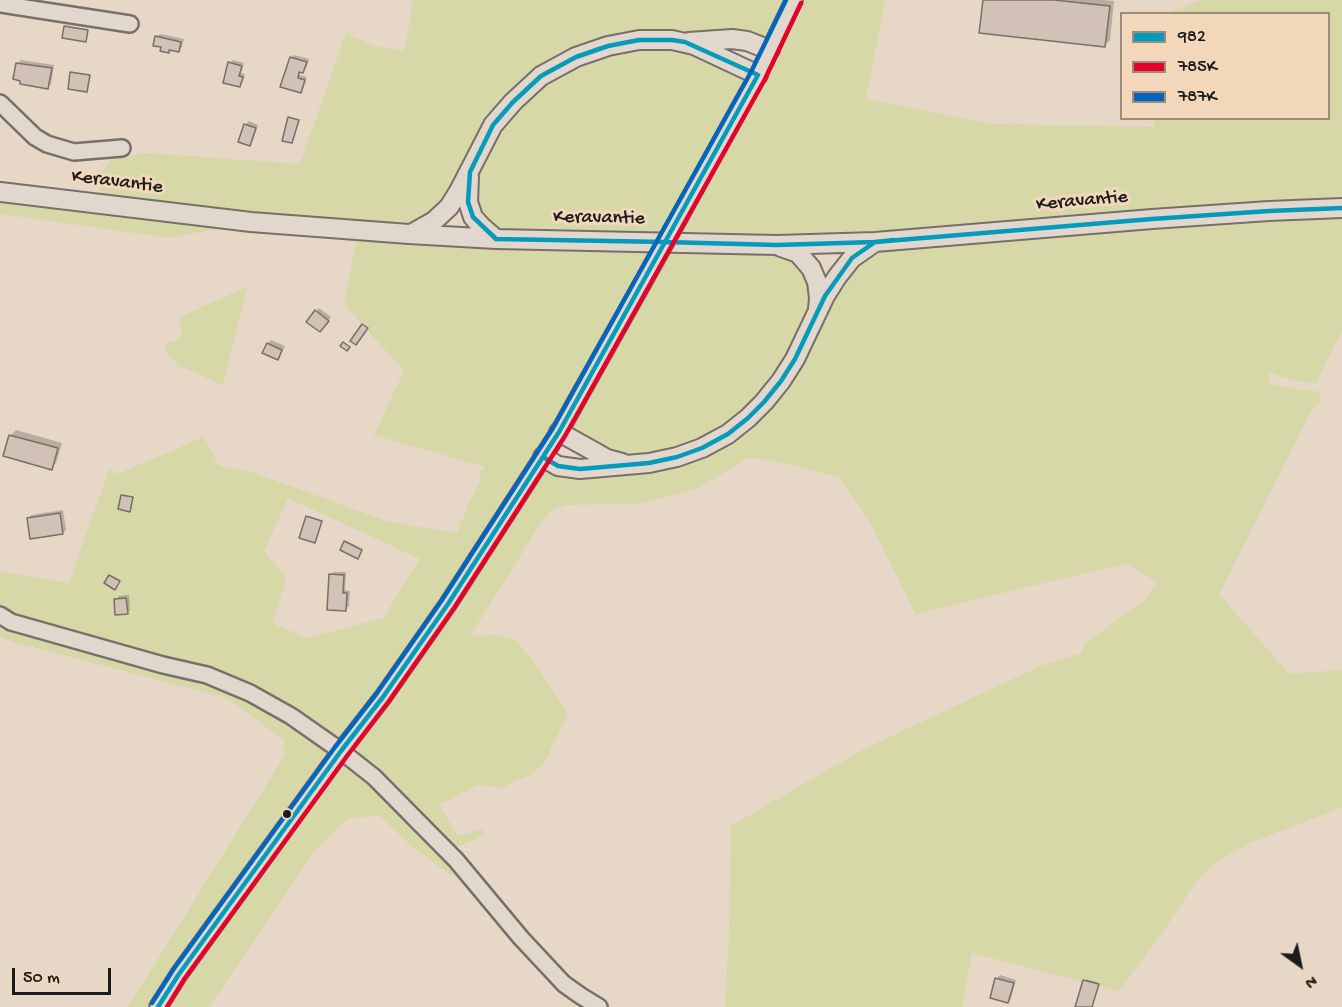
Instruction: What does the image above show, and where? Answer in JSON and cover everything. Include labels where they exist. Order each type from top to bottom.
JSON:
[{"type":"main road","points":[[409,234],[434,221],[448,207],[470,172],[494,125],[513,102],[541,76],[576,57],[608,46],[639,40],[685,42],[732,39],[747,41],[770,50]]},
{"type":"main road","points":[[685,42],[758,75]]},
{"type":"main road","points":[[470,172],[468,202],[474,217],[496,239]]},
{"type":"main road","name":"Keravantie","points":[[0,192],[251,222],[409,234],[496,239],[777,245],[874,242],[1199,216],[1342,208]]},
{"type":"main road","points":[[543,457],[558,466],[569,468],[629,466],[677,457],[702,448],[728,434],[748,418],[775,388],[795,359],[825,296],[852,258],[874,242]]},
{"type":"main road","points":[[777,245],[798,253],[811,268],[817,282],[819,298],[817,313]]},
{"type":"main road","points":[[560,432],[608,459],[629,466]]},
{"type":"street","points":[[158,1007],[341,751],[383,697],[448,604],[560,432],[758,75],[794,0]]},
{"type":"street","points":[[0,4],[130,24]]},
{"type":"street","points":[[0,103],[35,137],[47,144],[75,152],[122,148]]},
{"type":"street","points":[[0,615],[10,622],[207,675],[291,716],[374,777],[456,860],[521,938],[564,984],[599,1007]]},
{"type":"green space","points":[[413,0],[885,0],[866,99],[991,124],[1154,127],[1154,120],[1330,120],[1330,12],[1169,12],[1202,0],[1342,0],[1342,330],[1316,383],[1293,380],[1268,372],[1270,384],[1318,391],[1321,400],[1312,410],[1219,594],[1289,674],[1342,670],[1342,807],[1248,844],[1214,863],[1196,882],[1163,932],[1119,991],[972,953],[962,1007],[725,1007],[731,826],[862,750],[1038,667],[1082,653],[1084,644],[1145,600],[1158,583],[1127,563],[916,614],[869,520],[840,478],[777,461],[748,458],[697,489],[638,504],[566,505],[550,511],[534,534],[470,636],[494,635],[516,640],[538,668],[568,714],[544,763],[530,775],[500,788],[478,785],[439,805],[458,836],[482,829],[485,835],[451,850],[467,873],[450,875],[408,843],[380,816],[348,818],[313,853],[209,1007],[128,1007],[285,755],[284,740],[227,698],[13,642],[0,636],[0,571],[69,583],[109,469],[118,474],[204,437],[219,466],[249,471],[389,522],[457,533],[485,467],[374,435],[404,371],[344,304],[358,231],[251,222],[170,238],[0,214],[0,181],[49,187],[99,204],[102,172],[110,160],[147,153],[300,164],[346,33],[374,46],[405,51]],"holes":[[[699,41],[770,50],[758,74]],[[469,174],[481,226],[495,239],[411,234]],[[874,242],[819,298],[811,268],[777,245]],[[560,432],[627,467],[543,457]],[[288,498],[420,559],[383,618],[307,638],[272,623],[284,587],[285,575],[264,552]]]},
{"type":"green space","points":[[247,287],[223,385],[178,365],[165,351],[167,343],[181,339],[180,317]]},
{"type":"building","points":[[983,0],[1054,0],[1110,6],[1105,47],[979,33]]},
{"type":"building","points":[[64,26],[88,30],[86,42],[62,38]]},
{"type":"building","points":[[155,36],[181,42],[179,52],[160,51],[161,47],[153,46]]},
{"type":"building","points":[[290,57],[307,62],[303,73],[299,72],[298,78],[305,80],[301,93],[280,87]]},
{"type":"building","points":[[228,62],[242,66],[239,76],[243,77],[240,87],[223,83]]},
{"type":"building","points":[[16,63],[52,68],[48,89],[20,84],[20,81],[13,79]]},
{"type":"building","points":[[70,72],[90,75],[87,92],[68,89]]},
{"type":"building","points":[[288,117],[299,120],[292,143],[282,141]]},
{"type":"building","points":[[244,124],[256,128],[250,146],[238,142]]},
{"type":"building","points":[[315,310],[329,321],[320,332],[306,322]]},
{"type":"building","points":[[362,324],[368,328],[356,345],[350,341]]},
{"type":"building","points":[[343,342],[350,347],[347,351],[340,346]]},
{"type":"building","points":[[267,343],[282,350],[278,360],[262,353]]},
{"type":"building","points":[[9,435],[58,448],[52,470],[3,456]]},
{"type":"building","points":[[121,495],[133,497],[130,512],[118,509]]},
{"type":"building","points":[[60,513],[63,534],[30,539],[27,518]]},
{"type":"building","points":[[306,516],[322,521],[315,543],[299,538]]},
{"type":"building","points":[[344,541],[362,550],[358,559],[340,550]]},
{"type":"building","points":[[329,574],[344,575],[343,593],[347,593],[346,611],[327,610]]},
{"type":"building","points":[[109,575],[120,581],[115,590],[104,583]]},
{"type":"building","points":[[126,598],[128,614],[115,615],[114,599]]},
{"type":"building","points":[[995,978],[1014,983],[1008,1003],[990,998]]},
{"type":"building","points":[[1083,980],[1099,984],[1092,1007],[1075,1007]]},
{"type":"transit line","name":"787K","points":[[152,1003],[173,970],[377,693],[442,600],[553,428],[751,72],[786,0]]},
{"type":"transit line","name":"785K","points":[[167,1007],[185,978],[389,701],[454,608],[565,436],[765,79],[801,3]]},
{"type":"transit line","name":"982","points":[[639,40],[685,42],[758,75],[665,242],[496,239],[473,217],[468,202],[470,172],[493,125],[513,102],[541,76],[576,57],[608,46],[639,40]]},
{"type":"transit line","name":"982","points":[[665,242],[777,245],[875,242],[1152,219],[1342,208]]},
{"type":"transit line","name":"982","points":[[543,457],[558,466],[580,469],[649,463],[677,457],[702,448],[728,434],[748,418],[781,381],[795,359],[825,296],[852,258],[875,242],[894,240]]},
{"type":"transit line","name":"982","points":[[158,1007],[179,974],[383,697],[448,604],[559,432],[665,242]]}]
